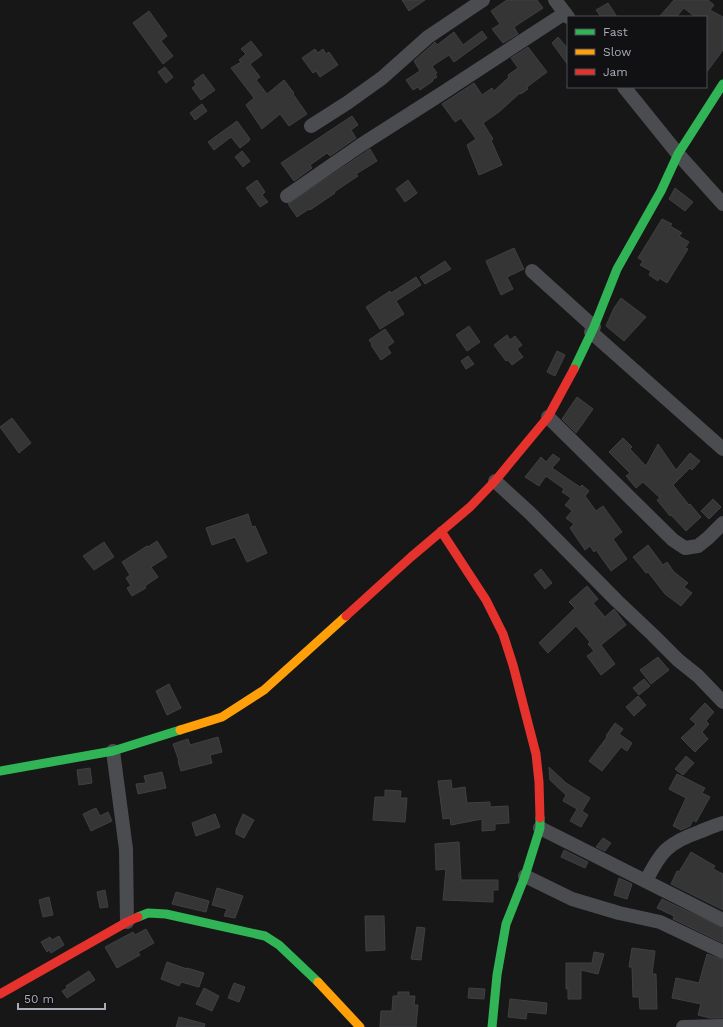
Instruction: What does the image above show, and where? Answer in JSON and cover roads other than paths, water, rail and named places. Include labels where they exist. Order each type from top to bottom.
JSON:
[{"type":"street","points":[[311,126],[382,78],[428,37],[483,0]]},
{"type":"street","points":[[287,196],[361,145],[566,15],[555,0]]},
{"type":"street","points":[[0,771],[113,751],[222,717],[264,690],[411,557],[470,507],[548,418],[573,371],[617,269],[661,191],[678,154],[723,84]]},
{"type":"street","points":[[625,88],[678,154],[723,204]]},
{"type":"street","points":[[532,271],[592,329],[723,449]]},
{"type":"street","points":[[548,418],[673,540],[685,548],[698,546],[723,523]]},
{"type":"street","points":[[495,480],[617,601],[678,660],[698,676],[723,702]]},
{"type":"street","points":[[441,531],[486,600],[503,634],[536,754],[539,782],[540,828],[525,876],[511,910],[501,947],[492,1027]]},
{"type":"street","points":[[113,751],[126,849],[127,922]]},
{"type":"street","points":[[646,881],[655,864],[669,847],[682,838],[723,823]]},
{"type":"street","points":[[540,828],[723,920]]},
{"type":"street","points":[[525,876],[572,899],[619,913],[660,922],[723,952]]},
{"type":"street","points":[[0,994],[127,922],[148,913],[166,914],[265,936],[279,945],[327,991],[360,1027]]},
{"type":"street","points":[[683,1027],[723,1026]]}]
